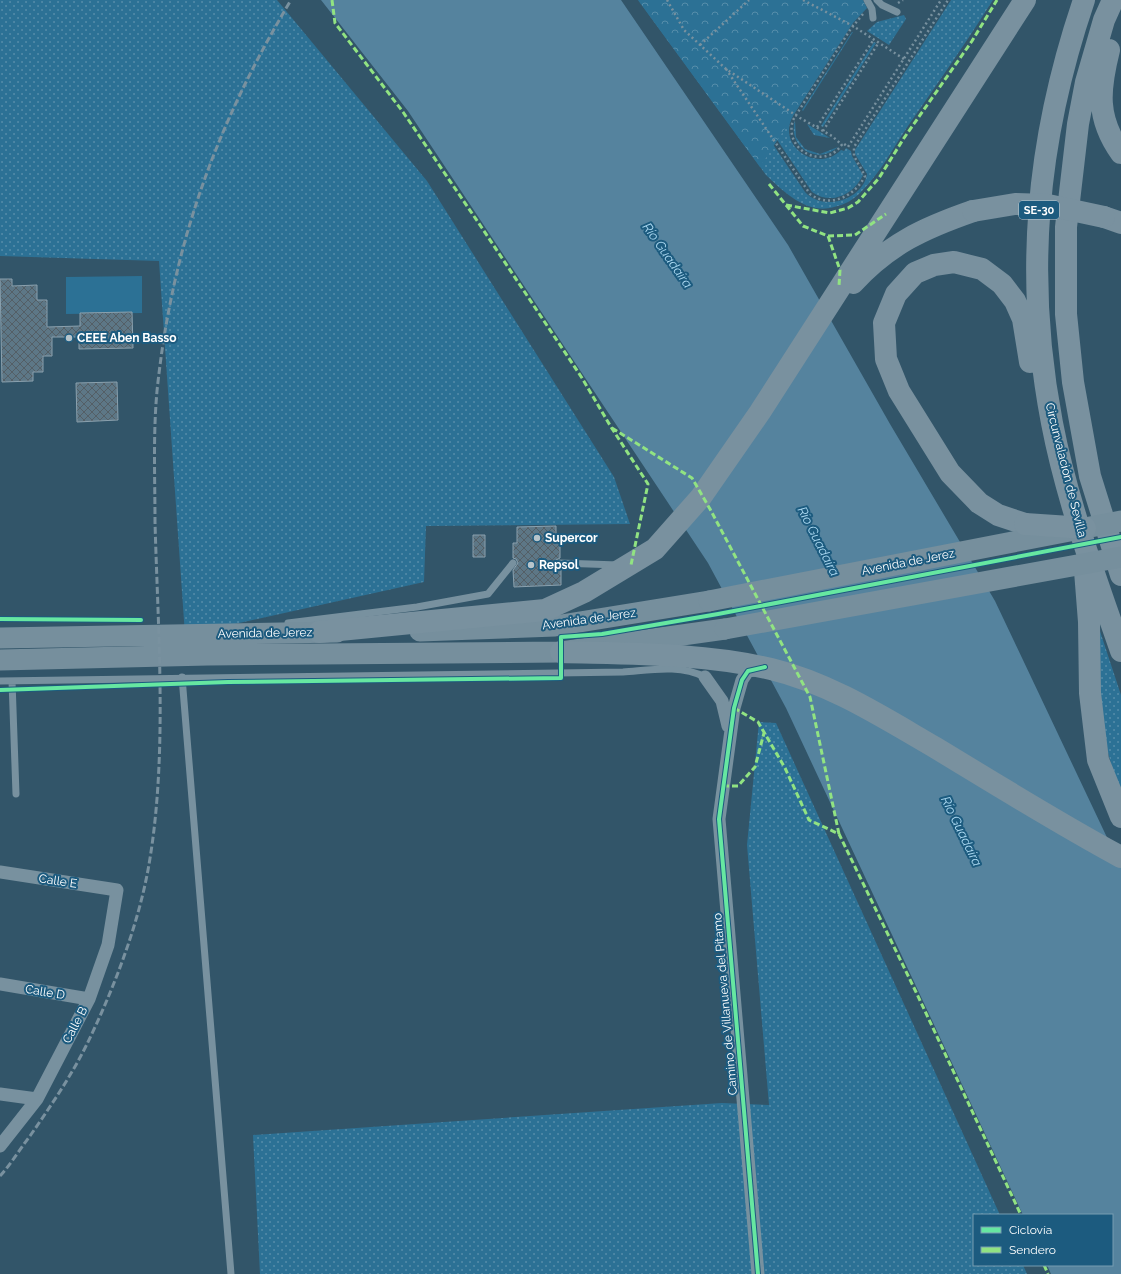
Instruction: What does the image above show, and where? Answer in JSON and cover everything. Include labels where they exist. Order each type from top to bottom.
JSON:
[{"type":"highway","points":[[319,632],[545,610],[584,592],[656,549],[701,497],[760,412],[820,320],[839,286],[1025,0]]},
{"type":"highway","name":"Circunvalación de Sevilla","points":[[1084,0],[1071,38],[1051,118],[1042,180],[1038,232],[1037,289],[1042,345],[1053,424],[1084,534],[1121,651]]},
{"type":"highway","name":"Circunvalación de Sevilla","points":[[1113,0],[1104,20],[1086,82],[1078,124],[1066,227],[1066,314],[1073,382],[1090,476],[1121,575]]},
{"type":"highway","points":[[1120,0],[1116,25],[1103,74],[1100,98],[1105,121],[1112,141],[1121,153]]},
{"type":"highway","points":[[820,320],[871,264],[901,242],[941,222],[973,211],[1014,204],[1048,205],[1112,220]]},
{"type":"highway","points":[[1053,424],[1034,392],[1023,319],[1015,301],[1002,284],[982,269],[954,262],[934,265],[915,273],[896,294],[884,323],[886,359],[899,391],[950,473],[979,503],[998,515],[1025,524],[1084,534],[1089,622],[1090,693],[1098,760],[1121,817]]},
{"type":"highway","points":[[1073,382],[1121,536]]},
{"type":"highway","points":[[561,652],[680,655],[732,661],[765,668],[818,683],[899,726],[1121,857]]},
{"type":"highway","points":[[1078,833],[1121,868]]},
{"type":"main road","name":"Avenida de Jerez","points":[[0,638],[439,631],[555,626],[709,601],[1084,534],[1121,521]]},
{"type":"main road","name":"Avenida de Jerez","points":[[0,660],[208,655],[561,652],[726,629],[1121,557]]},
{"type":"street","points":[[729,733],[742,680],[748,671],[765,668]]},
{"type":"street","points":[[705,677],[722,701],[729,733]]},
{"type":"street","name":"Camino de Villanueva del Pítamo","points":[[729,733],[719,819],[758,1274]]},
{"type":"street","name":"Calle E","points":[[0,872],[117,890]]},
{"type":"street","name":"Calle B","points":[[0,1146],[38,1100],[89,999],[108,945],[117,890]]},
{"type":"street","name":"Calle D","points":[[0,984],[89,999]]},
{"type":"street","points":[[0,1094],[38,1100]]},
{"type":"lane","points":[[867,0],[872,9],[873,18]]},
{"type":"lane","points":[[877,0],[882,5],[897,12]]},
{"type":"lane","points":[[208,634],[417,606],[488,594],[513,563]]},
{"type":"lane","points":[[560,563],[631,565]]},
{"type":"lane","points":[[0,681],[182,677],[622,672],[679,668],[732,661]]},
{"type":"lane","points":[[679,668],[705,677]]},
{"type":"lane","points":[[182,677],[231,1274]]},
{"type":"lane","points":[[12,681],[16,794]]},
{"type":"path","points":[[667,0],[684,30],[726,69],[817,127],[842,145],[842,143],[853,150]]},
{"type":"path","points":[[700,46],[749,0]]},
{"type":"path","points":[[803,0],[853,26],[904,59]]},
{"type":"path","points":[[848,147],[941,0]]},
{"type":"path","points":[[726,69],[807,190],[813,196],[825,200],[834,200],[845,197],[858,189],[865,175],[854,156],[853,150],[948,0]]},
{"type":"path","points":[[842,145],[836,152],[827,156],[817,158],[804,153],[795,143],[792,133],[792,124],[796,114],[853,26],[868,11]]},
{"type":"path","points":[[817,127],[874,39]]},
{"type":"path","points":[[823,131],[879,42]]},
{"type":"green space","points":[[0,0],[277,0],[427,181],[614,477],[630,524],[426,526],[424,582],[185,635],[159,261],[0,256]]},
{"type":"green space","points":[[638,0],[723,70],[805,192],[813,198],[831,202],[850,196],[858,191],[864,183],[867,174],[855,154],[855,150],[951,0],[993,0],[874,178],[860,193],[845,204],[824,209],[805,205],[788,195],[766,175]]},
{"type":"green space","points":[[638,0],[863,0],[867,8],[853,23],[760,167]]},
{"type":"green space","points":[[904,15],[906,19],[889,45],[867,31],[877,22]]},
{"type":"green space","points":[[853,32],[803,111],[802,110]]},
{"type":"green space","points":[[874,42],[876,43],[823,127],[821,126]]},
{"type":"green space","points":[[737,80],[793,116],[789,127],[790,137],[794,146],[802,153],[811,158],[821,159],[831,157],[841,150],[844,151],[846,148],[851,151],[852,156],[863,175],[854,188],[842,196],[835,198],[827,198],[812,192]]},
{"type":"green space","points":[[795,120],[796,137],[805,149],[820,154],[838,147],[821,155],[806,151],[795,138]]},
{"type":"green space","points":[[807,124],[830,138],[814,135]]},
{"type":"green space","points":[[142,276],[142,313],[66,314],[66,277]]},
{"type":"green space","points":[[1096,619],[1121,695],[1121,800],[1101,727]]},
{"type":"green space","points":[[759,722],[776,723],[1000,1214],[973,1214],[973,1266],[1023,1266],[1027,1274],[260,1274],[253,1135],[722,1103],[769,1105],[747,845]]},
{"type":"water","name":"Río Guadaíra","points":[[321,0],[621,0],[788,245],[890,424],[995,601],[1121,867],[1121,1274],[1051,1274],[1047,1266],[1113,1266],[1113,1214],[1023,1214],[786,708],[708,563],[408,111]]},
{"type":"building","points":[[0,279],[12,279],[12,286],[37,285],[37,300],[47,300],[47,327],[80,326],[80,313],[132,312],[133,348],[79,349],[79,337],[52,337],[52,356],[43,356],[43,372],[33,372],[33,381],[2,382]]},
{"type":"building","points":[[117,382],[118,420],[77,422],[76,383]]},
{"type":"building","points":[[556,526],[556,541],[560,541],[560,558],[556,560],[555,563],[557,567],[561,568],[561,585],[514,587],[513,570],[518,563],[516,559],[513,558],[513,543],[517,543],[517,527]]},
{"type":"building","points":[[473,535],[485,535],[485,557],[473,557]]},
{"type":"railway","points":[[0,1176],[8,1167],[52,1103],[86,1046],[123,960],[143,892],[148,870],[154,828],[160,741],[155,522],[155,440],[157,391],[164,338],[174,286],[186,237],[220,140],[264,47],[291,0]]},
{"type":"marked path","points":[[332,0],[335,23],[403,112],[482,228],[582,378],[611,427],[648,484],[631,565]]},
{"type":"marked path","points":[[786,205],[830,213],[848,208],[858,202],[879,178],[904,138],[972,41],[997,0]]},
{"type":"marked path","points":[[769,184],[803,226],[828,236],[855,235],[886,214]]},
{"type":"marked path","points":[[828,236],[840,270],[839,286]]},
{"type":"marked path","points":[[612,428],[692,478],[710,509],[810,697],[839,834]]},
{"type":"marked path","points":[[734,708],[758,722],[785,768],[809,820],[839,834],[916,992],[1021,1214]]},
{"type":"marked path","points":[[723,786],[738,786],[755,767],[764,733]]},
{"type":"marked path","points":[[1044,1266],[1048,1274]]},
{"type":"cycle path","points":[[0,690],[228,682],[561,678],[561,637],[602,634],[718,614],[1121,537]]},
{"type":"cycle path","points":[[0,619],[141,620]]},
{"type":"cycle path","points":[[758,1274],[719,819],[734,708],[742,680],[748,671],[765,667]]},
{"type":"place","name":"CEEE Aben Basso","points":[[69,338]]},
{"type":"place","name":"Supercor","points":[[537,538]]},
{"type":"place","name":"Repsol","points":[[531,565]]}]
